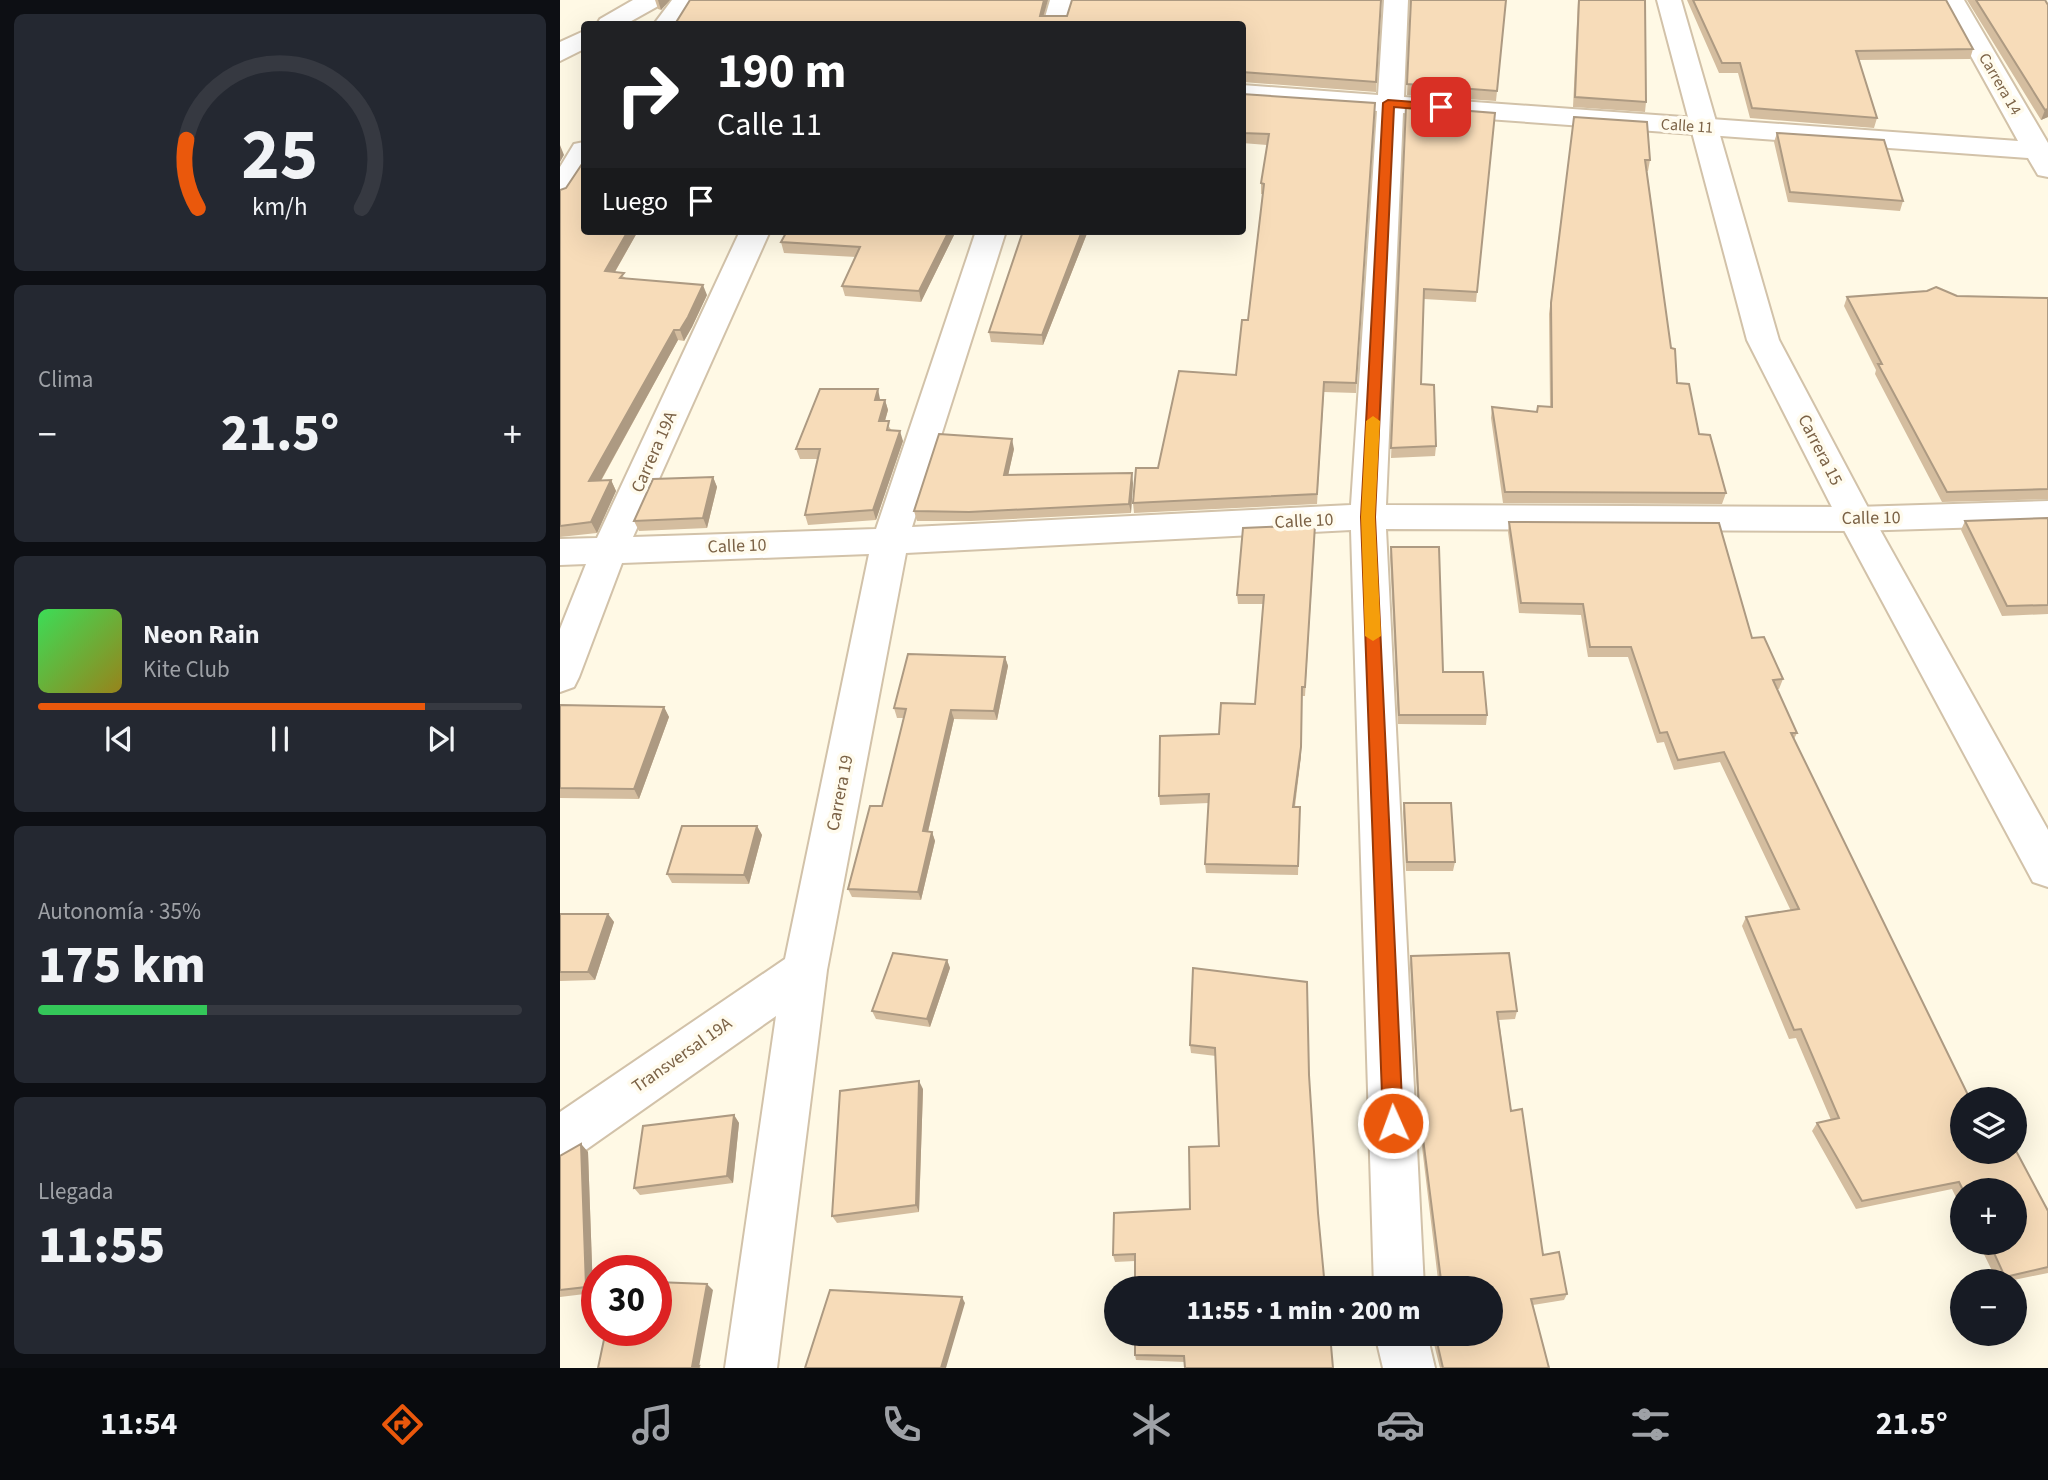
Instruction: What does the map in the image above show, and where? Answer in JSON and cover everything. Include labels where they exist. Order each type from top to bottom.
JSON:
[{"type":"street","points":[[615,21],[651,0]]},
{"type":"street","points":[[668,21],[685,0]]},
{"type":"street","points":[[1056,21],[1062,0]]},
{"type":"street","points":[[1396,0],[1388,103],[1368,517],[1399,1276]]},
{"type":"street","name":"Carrera 15","points":[[1669,0],[1707,128],[1763,340],[1856,519],[2048,869]]},
{"type":"street","name":"Carrera 14","points":[[1952,0],[2045,157]]},
{"type":"street","points":[[560,54],[581,41]]},
{"type":"street","points":[[560,54],[581,56]]},
{"type":"street","name":"Calle 11","points":[[1246,93],[2045,157]]},
{"type":"street","points":[[560,190],[581,155]]},
{"type":"street","name":"Carrera 19A","points":[[560,677],[609,550],[753,235]]},
{"type":"street","name":"Carrera 19","points":[[751,1368],[804,970],[890,541],[990,235]]},
{"type":"street","name":"Calle 10","points":[[560,552],[890,541],[1368,517],[1856,519],[2048,513]]},
{"type":"street","name":"Transversal 19A","points":[[560,1140],[804,970]]},
{"type":"street","points":[[1404,1346],[1409,1368]]},
{"type":"building","points":[[690,0],[1044,0],[1040,16],[1067,16],[1072,0],[1381,0],[1376,82],[1246,72],[1246,21],[677,21]]},
{"type":"building","points":[[1411,0],[1506,0],[1497,91],[1407,84]]},
{"type":"building","points":[[1579,0],[1645,0],[1646,102],[1575,97]]},
{"type":"building","points":[[1693,0],[1946,0],[1973,49],[1856,51],[1877,118],[1752,108],[1740,63],[1722,63]]},
{"type":"building","points":[[1976,0],[2045,0],[2048,5],[2048,109],[2045,110]]},
{"type":"building","points":[[1246,94],[1375,103],[1356,383],[1324,382],[1317,494],[1133,503],[1136,468],[1158,468],[1179,371],[1236,375],[1242,320],[1248,320],[1264,184],[1261,183],[1269,134],[1246,133]]},
{"type":"building","points":[[1406,106],[1495,113],[1477,292],[1424,289],[1421,384],[1434,385],[1436,446],[1391,448]]},
{"type":"building","points":[[1574,117],[1647,122],[1650,160],[1645,160],[1671,348],[1675,349],[1677,383],[1689,384],[1699,434],[1710,435],[1726,493],[1505,492],[1492,407],[1537,412],[1538,406],[1552,407],[1551,303]]},
{"type":"building","points":[[1777,133],[1884,140],[1903,201],[1790,192]]},
{"type":"building","points":[[581,166],[581,235],[626,235],[605,271],[624,273],[620,278],[703,285],[688,317],[680,330],[674,330],[589,481],[611,480],[591,522],[560,526],[560,190],[566,188]]},
{"type":"building","points":[[785,235],[947,235],[919,291],[842,286],[860,247],[781,242]]},
{"type":"building","points":[[1022,235],[1080,235],[1042,335],[989,332]]},
{"type":"building","points":[[1936,287],[1957,296],[2048,298],[2048,489],[1947,492],[1878,364],[1882,364],[1847,297],[1927,291]]},
{"type":"building","points":[[820,389],[878,389],[875,400],[885,400],[879,421],[889,421],[887,430],[900,431],[873,510],[805,515],[820,449],[796,449]]},
{"type":"building","points":[[939,434],[1012,439],[1004,475],[1132,473],[1129,504],[969,512],[914,511]]},
{"type":"building","points":[[713,477],[703,518],[634,521],[653,479]]},
{"type":"building","points":[[2048,518],[2048,605],[2007,606],[1965,521]]},
{"type":"building","points":[[1509,522],[1719,523],[1752,638],[1764,637],[1783,679],[1773,680],[1797,733],[1791,733],[1964,1087],[1950,1087],[1950,1164],[2023,1164],[2048,1211],[2048,1267],[2027,1272],[2027,1269],[2001,1269],[1995,1255],[2027,1255],[2027,1178],[1950,1178],[1950,1184],[1862,1201],[1817,1123],[1839,1118],[1801,1029],[1794,1030],[1746,917],[1799,909],[1724,752],[1678,760],[1667,732],[1660,733],[1631,647],[1590,647],[1583,604],[1521,603]]},
{"type":"building","points":[[1315,525],[1305,687],[1302,687],[1301,747],[1293,807],[1300,807],[1298,866],[1205,864],[1209,794],[1159,796],[1160,736],[1219,734],[1221,703],[1255,704],[1264,595],[1237,595],[1243,528]]},
{"type":"building","points":[[1391,547],[1439,547],[1443,672],[1483,672],[1487,715],[1399,715]]},
{"type":"building","points":[[908,654],[1005,657],[994,711],[951,710],[923,831],[932,832],[918,892],[848,889],[870,806],[882,806],[906,709],[894,708]]},
{"type":"building","points":[[560,705],[664,707],[634,789],[560,788]]},
{"type":"building","points":[[1404,803],[1451,803],[1455,862],[1407,862]]},
{"type":"building","points":[[682,826],[757,826],[744,875],[667,874]]},
{"type":"building","points":[[560,914],[608,914],[588,972],[560,972]]},
{"type":"building","points":[[893,953],[947,960],[927,1019],[872,1011]]},
{"type":"building","points":[[1509,953],[1517,1011],[1497,1012],[1511,1111],[1522,1109],[1543,1255],[1559,1252],[1567,1294],[1531,1299],[1549,1368],[1443,1368],[1438,1346],[1503,1346],[1503,1276],[1440,1276],[1419,1107],[1411,956]]},
{"type":"building","points":[[1193,968],[1307,982],[1309,1075],[1324,1276],[1135,1276],[1135,1254],[1113,1255],[1114,1213],[1190,1209],[1189,1147],[1219,1146],[1215,1048],[1190,1045]]},
{"type":"building","points":[[919,1081],[916,1205],[832,1216],[840,1091]]},
{"type":"building","points":[[734,1115],[727,1176],[634,1188],[643,1126]]},
{"type":"building","points":[[581,1144],[585,1255],[581,1255],[581,1288],[560,1290],[560,1156]]},
{"type":"building","points":[[672,1283],[707,1284],[692,1367],[699,1366],[698,1368],[598,1368],[603,1346],[672,1346]]},
{"type":"building","points":[[830,1290],[962,1297],[941,1368],[805,1368]]},
{"type":"building","points":[[1135,1346],[1331,1346],[1333,1368],[1185,1368],[1184,1356],[1135,1355]]},
{"type":"slow traffic","points":[[1373,421],[1368,517],[1373,636]]},
{"type":"route","points":[[1393,1123],[1368,517],[1388,103],[1441,107]]}]
